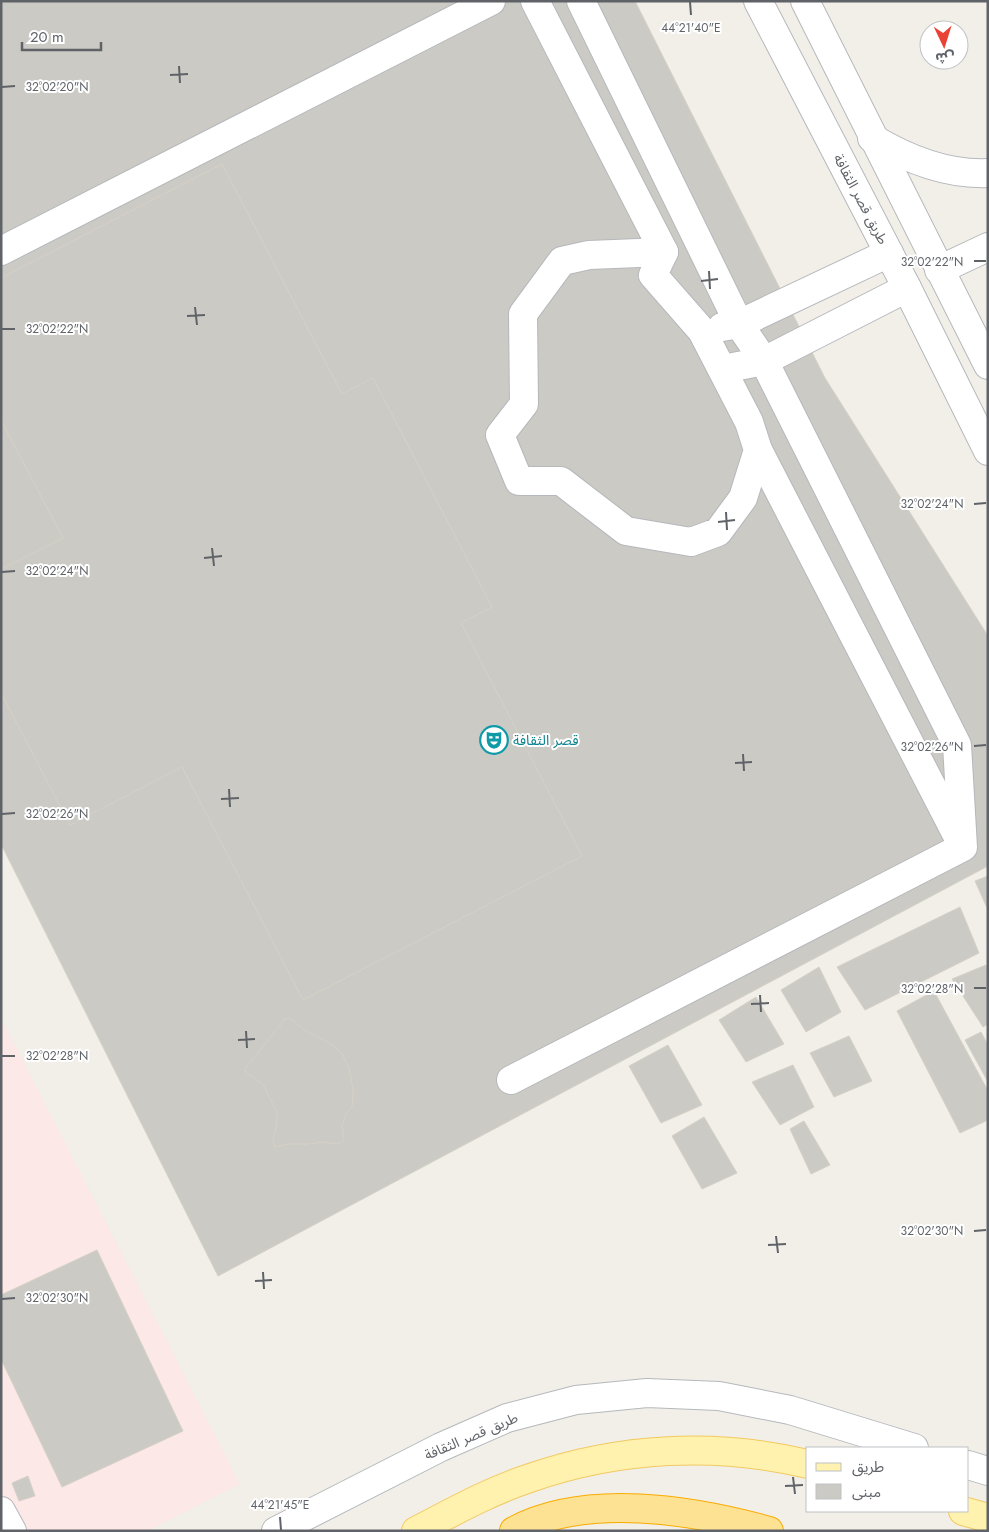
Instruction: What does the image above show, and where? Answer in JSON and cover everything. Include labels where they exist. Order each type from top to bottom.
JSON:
[{"type":"highway","points":[[514,1531],[532,1521],[550,1515],[611,1509],[652,1509],[693,1513],[734,1521],[768,1531]]},
{"type":"main road","points":[[416,1531],[487,1495],[530,1478],[574,1464],[620,1455],[667,1451],[714,1451],[760,1455],[806,1464]]},
{"type":"main road","points":[[967,1512],[988,1518]]},
{"type":"street","points":[[1,251],[492,1]]},
{"type":"street","points":[[535,1],[659,263],[702,331],[722,369],[749,422],[758,450],[963,847]]},
{"type":"street","points":[[581,1],[739,324],[764,361],[957,745],[963,847]]},
{"type":"street","name":"طريق قصر الثقافة","points":[[758,1],[908,288],[988,451]]},
{"type":"street","points":[[805,1],[872,138],[988,365]]},
{"type":"street","points":[[872,138],[915,161],[960,172],[988,173]]},
{"type":"street","points":[[939,270],[988,247]]},
{"type":"street","points":[[702,331],[739,324],[889,253]]},
{"type":"street","points":[[659,263],[593,255],[562,261],[523,314],[524,404],[500,435],[519,481],[561,481],[626,531],[691,542],[718,532],[744,498],[758,450]]},
{"type":"street","points":[[722,369],[764,361],[908,288]]},
{"type":"street","points":[[511,1080],[963,847]]},
{"type":"street","name":"طريق قصر الثقافة","points":[[276,1531],[457,1440],[506,1418],[576,1400],[647,1392],[719,1396],[790,1410],[911,1447]]},
{"type":"street","points":[[969,1465],[988,1471]]},
{"type":"street","points":[[1,1511],[12,1531]]},
{"type":"shaded area","points":[[1,1018],[240,1484],[147,1531],[1,1531]]},
{"type":"building","name":"قصر الثقافة","points":[[1,1],[635,1],[825,378],[988,636],[988,866],[218,1276],[1,844]]},
{"type":"building","name":"قصر الثقافة","points":[[222,164],[342,394],[373,378],[492,607],[461,623],[582,856],[303,1000],[182,767],[70,825],[1,693],[1,569],[63,538],[1,420],[1,278]]},
{"type":"building","points":[[988,876],[988,910],[975,881]]},
{"type":"building","points":[[960,907],[979,953],[865,1010],[837,967]]},
{"type":"building","points":[[986,965],[988,968],[988,1024],[983,1027],[952,979]]},
{"type":"building","points":[[819,967],[841,1012],[806,1032],[781,990]]},
{"type":"building","points":[[934,991],[988,1091],[988,1120],[960,1133],[897,1011]]},
{"type":"building","points":[[756,997],[784,1044],[746,1062],[719,1020]]},
{"type":"building","points":[[286,1018],[293,1020],[304,1030],[333,1045],[342,1054],[348,1066],[353,1092],[352,1107],[346,1114],[342,1125],[344,1141],[336,1144],[324,1142],[288,1144],[275,1147],[273,1139],[277,1113],[264,1086],[244,1070]]},
{"type":"building","points":[[981,1032],[988,1045],[988,1082],[965,1040]]},
{"type":"building","points":[[849,1036],[872,1081],[834,1097],[810,1053]]},
{"type":"building","points":[[668,1045],[702,1105],[661,1123],[629,1066]]},
{"type":"building","points":[[793,1065],[814,1107],[780,1125],[752,1082]]},
{"type":"building","points":[[704,1117],[737,1173],[702,1189],[672,1136]]},
{"type":"building","points":[[804,1121],[830,1165],[811,1174],[790,1129]]},
{"type":"building","points":[[97,1250],[183,1431],[62,1487],[1,1359],[1,1295]]},
{"type":"building","points":[[28,1476],[35,1496],[19,1501],[12,1483]]},
{"type":"place","name":"قصر الثقافة","points":[[494,740]]}]
